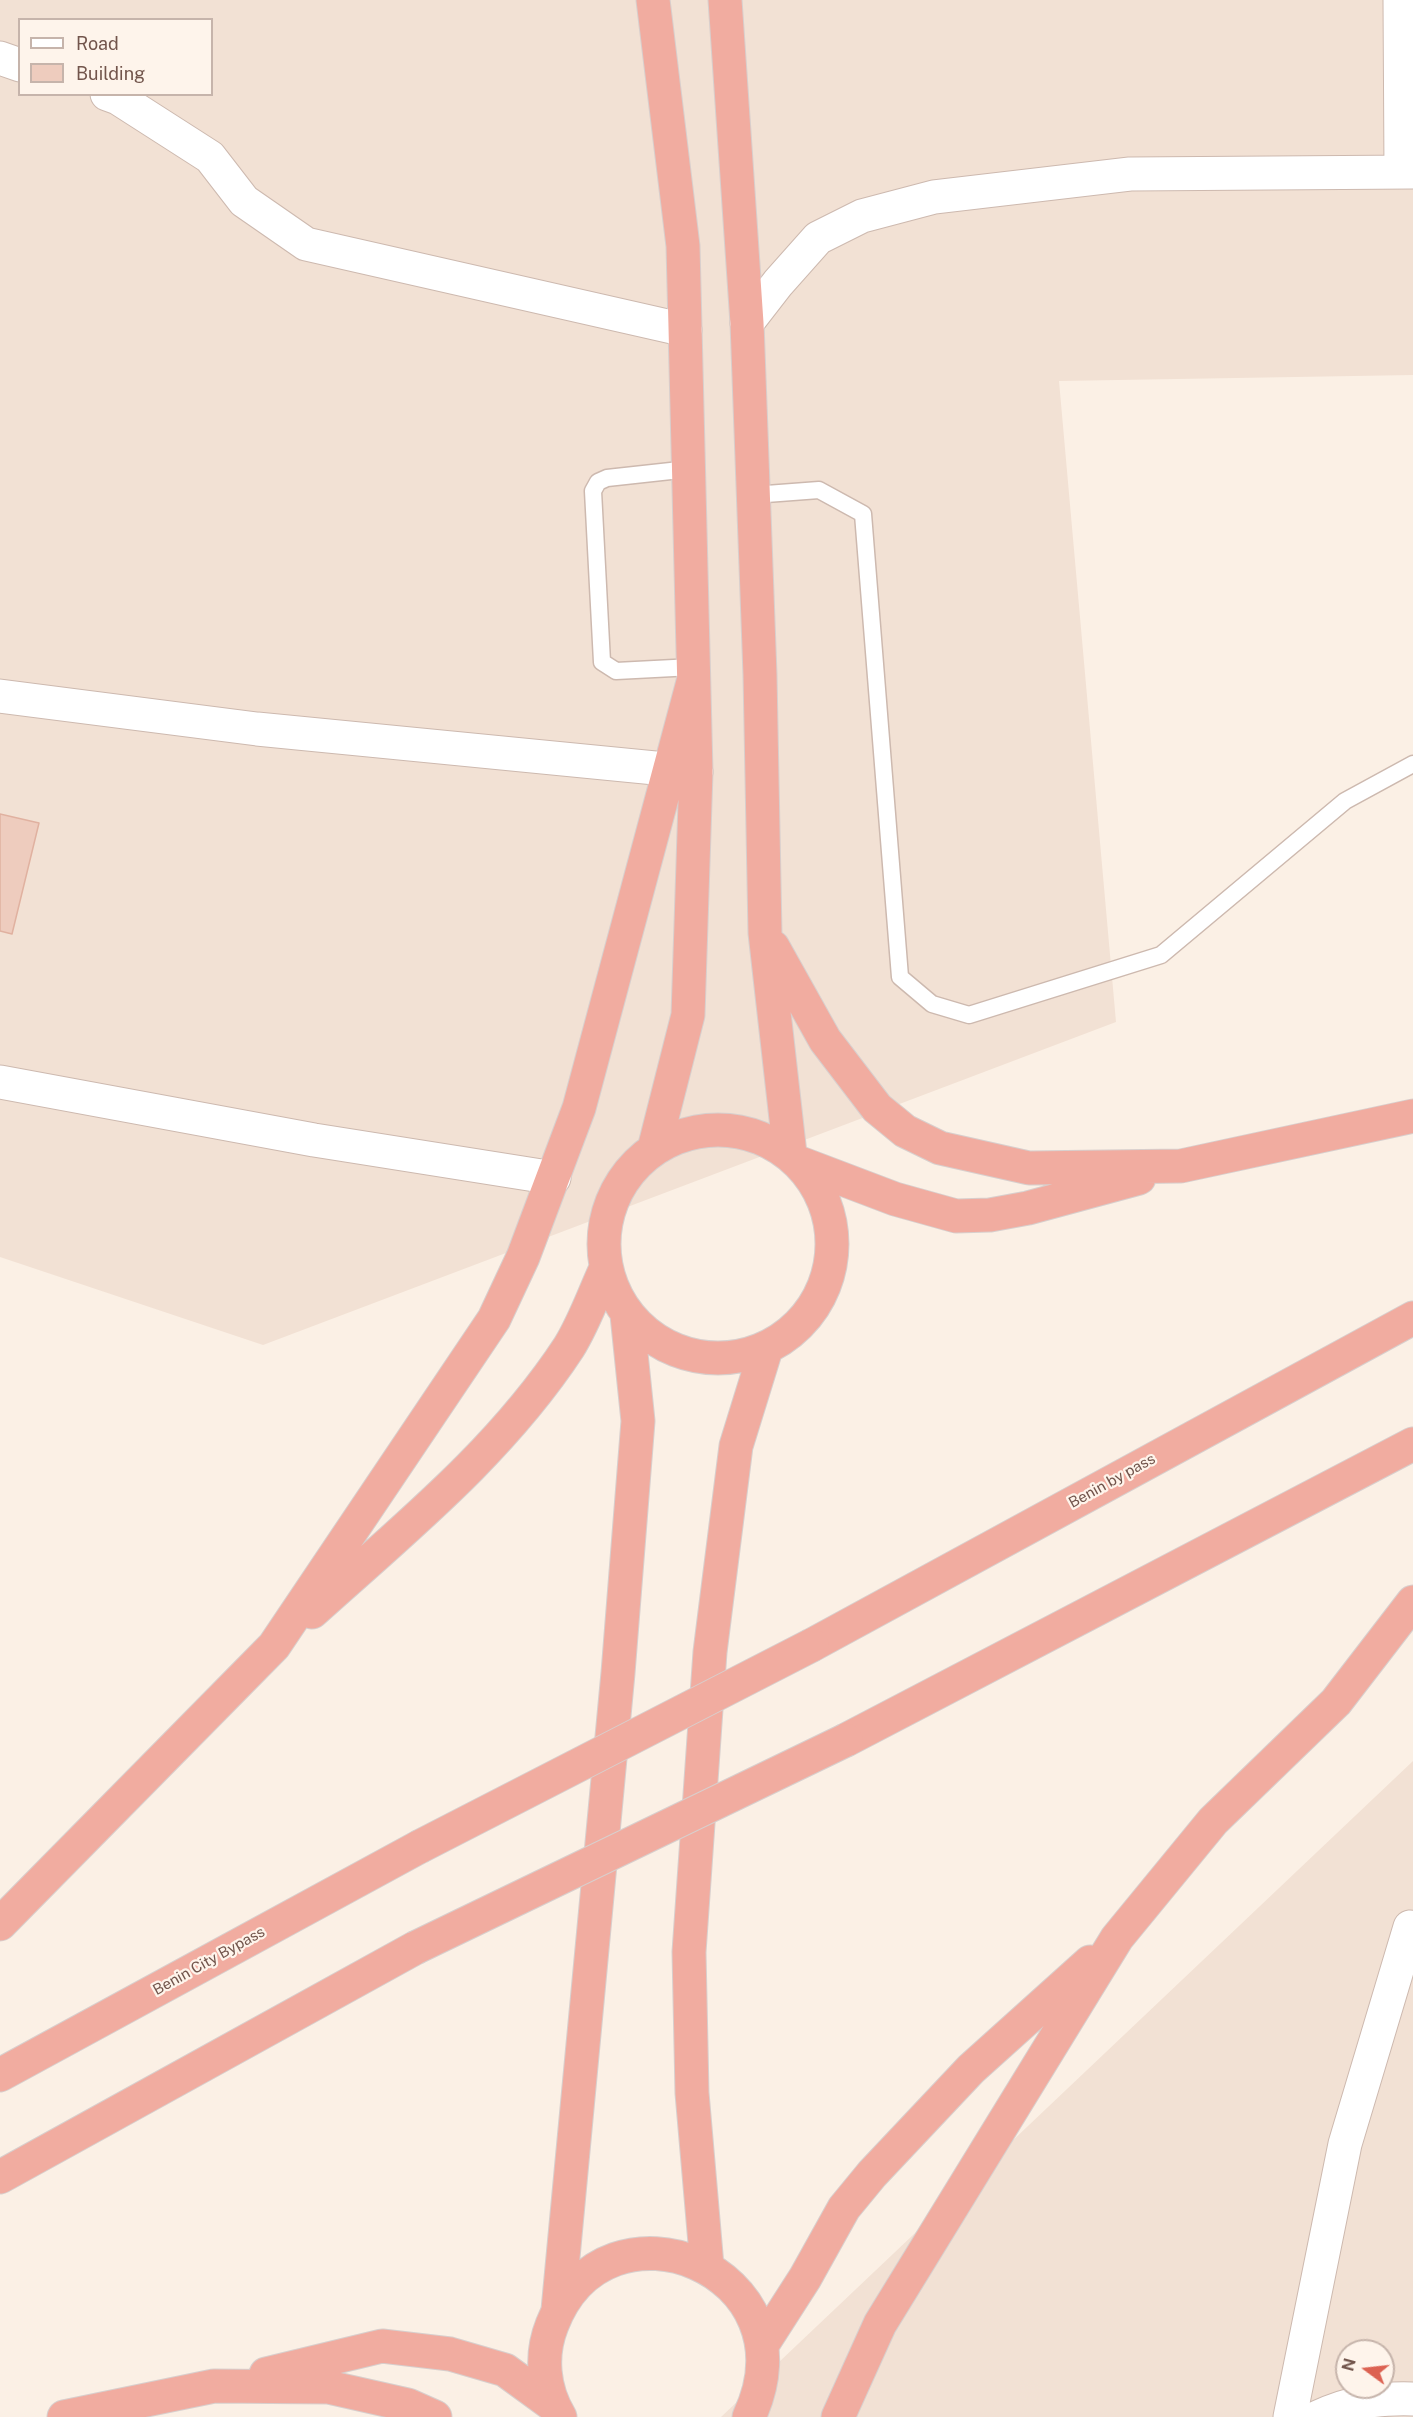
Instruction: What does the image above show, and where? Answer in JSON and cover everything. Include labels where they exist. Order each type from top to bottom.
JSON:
[{"type":"highway","points":[[653,0],[683,246],[693,675],[683,770],[688,1015],[654,1149]]},
{"type":"highway","points":[[725,0],[747,323],[765,933],[795,1159],[819,1188],[830,1218],[833,1249],[827,1280],[813,1308],[792,1332],[766,1348],[736,1358],[706,1359],[667,1346],[649,1336],[627,1315],[614,1293],[606,1268],[603,1241],[607,1214],[617,1189],[633,1167],[654,1149],[687,1133],[723,1129],[759,1136],[795,1159],[895,1199],[956,1216],[990,1215],[1028,1208],[1181,1166],[1413,1116]]},
{"type":"highway","points":[[274,1646],[494,1319],[523,1257],[579,1108],[683,770]]},
{"type":"highway","points":[[765,933],[825,1040],[877,1108],[905,1131],[940,1149],[1029,1168],[1181,1166]]},
{"type":"highway","points":[[0,1924],[274,1646],[471,1469],[505,1431],[570,1345],[606,1268]]},
{"type":"highway","points":[[558,2310],[578,2078],[618,1672],[638,1421],[627,1315]]},
{"type":"highway","name":"Benin by pass","points":[[419,1847],[812,1645],[1413,1318]]},
{"type":"highway","points":[[707,2266],[692,2094],[689,1952],[710,1652],[736,1446],[766,1348]]},
{"type":"highway","points":[[0,2177],[415,1948],[846,1740],[1413,1444]]},
{"type":"highway","points":[[838,2417],[880,2324],[1117,1938],[1213,1821],[1336,1702],[1413,1602]]},
{"type":"highway","name":"Benin City Bypass","points":[[0,2075],[419,1847]]},
{"type":"highway","points":[[762,2345],[805,2278],[844,2208],[872,2174],[970,2069],[1117,1938]]},
{"type":"highway","points":[[556,2411],[546,2382],[544,2357],[549,2333],[558,2310],[572,2290],[591,2273],[612,2261],[659,2253],[684,2257],[707,2266],[743,2299],[755,2321],[762,2345],[763,2370],[759,2394],[749,2417]]},
{"type":"highway","points":[[64,2417],[214,2386],[382,2346],[450,2354],[505,2370],[556,2411]]},
{"type":"highway","points":[[214,2386],[328,2387],[408,2405],[435,2417]]},
{"type":"street","points":[[747,323],[778,283],[818,238],[862,216],[934,197],[1130,174],[1407,172],[1400,0]]},
{"type":"street","points":[[0,58],[18,64]]},
{"type":"street","points":[[112,96],[210,157],[244,201],[306,244],[685,330]]},
{"type":"street","points":[[0,696],[257,729],[683,770]]},
{"type":"street","points":[[0,1082],[314,1140],[554,1178]]},
{"type":"street","points":[[1290,2417],[1345,2144],[1410,1927]]},
{"type":"street","points":[[1318,2417],[1347,2404],[1388,2399],[1413,2400]]},
{"type":"lane","points":[[689,469],[607,478],[598,482],[593,491],[602,662],[616,671],[693,675]]},
{"type":"lane","points":[[753,495],[819,490],[863,514],[900,977],[932,1004],[969,1015],[1161,955],[1345,801],[1413,764]]},
{"type":"shaded area","points":[[0,0],[1413,0],[1413,375],[1059,381],[1116,1022],[263,1345],[0,1257]]},
{"type":"shaded area","points":[[1413,1761],[1413,2417],[721,2417]]},
{"type":"building","points":[[0,814],[39,823],[12,934],[0,931]]}]
